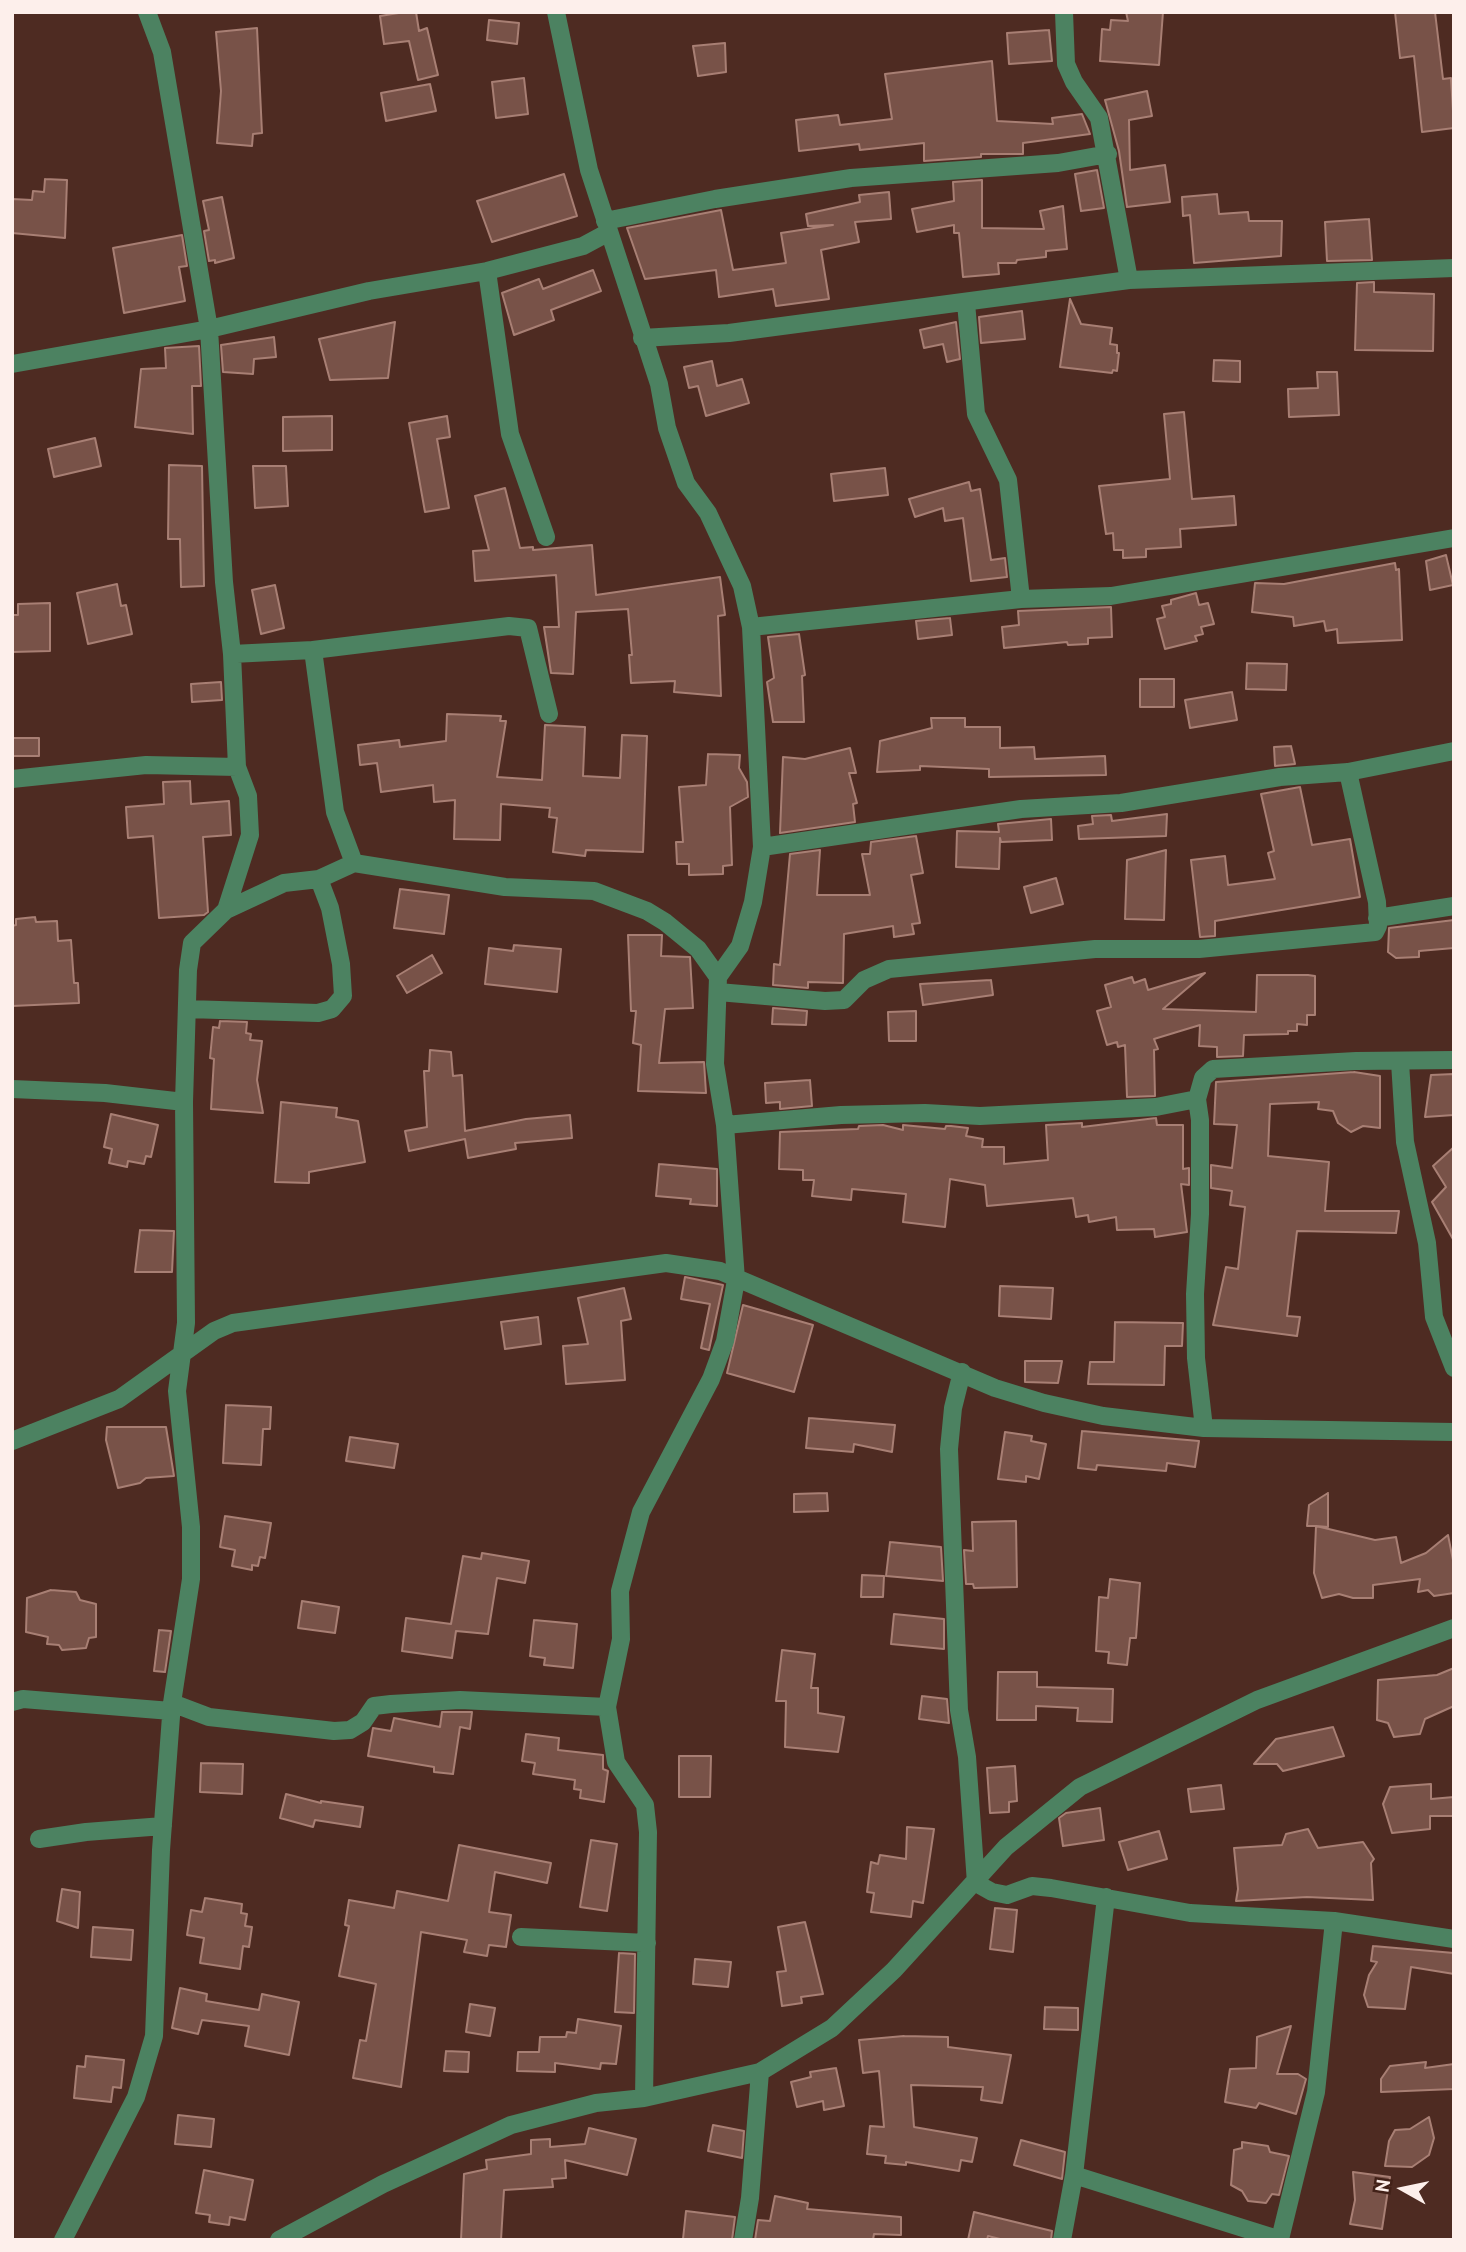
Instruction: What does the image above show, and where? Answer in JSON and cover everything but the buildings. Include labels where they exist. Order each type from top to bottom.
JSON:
[{"type":"street","points":[[147,12],[162,52],[209,329],[224,582],[232,654],[237,767],[248,796],[250,835],[226,910]]},
{"type":"street","points":[[556,12],[589,170],[659,384],[667,428],[686,483],[708,513],[741,586],[751,628],[762,847],[753,902],[740,946],[718,984],[715,1064],[725,1125],[736,1280],[725,1341],[711,1379],[641,1512],[620,1591],[621,1639],[607,1707],[616,1762],[645,1805],[647,1942],[644,2098]]},
{"type":"street","points":[[1064,12],[1066,64],[1074,82],[1099,118],[1108,154],[1129,280]]},
{"type":"street","points":[[12,364],[209,329],[369,291],[487,271],[583,246],[607,227],[715,198],[850,178],[1058,163],[1108,154]]},
{"type":"street","points":[[642,338],[729,333],[1129,280],[1454,268]]},
{"type":"street","points":[[487,271],[510,434],[546,537]]},
{"type":"street","points":[[966,303],[976,414],[1008,480],[1021,599]]},
{"type":"street","points":[[751,628],[1021,599],[1111,596],[1454,538]]},
{"type":"street","points":[[232,654],[313,650],[509,626],[528,628],[549,714]]},
{"type":"street","points":[[313,650],[335,812],[354,863]]},
{"type":"street","points":[[762,847],[1021,809],[1121,803],[1280,777],[1348,772],[1454,751]]},
{"type":"street","points":[[12,779],[146,765],[237,767]]},
{"type":"street","points":[[718,984],[844,1000],[864,980],[889,969],[1095,949],[1199,949],[1375,932],[1377,902],[1348,772]]},
{"type":"street","points":[[63,2240],[136,2097],[154,2036],[163,1826],[172,1707],[191,1579],[191,1527],[177,1391],[186,1323],[184,1102],[188,970],[192,943],[226,910],[284,883],[319,879],[354,863],[505,887],[594,891],[639,907],[665,922],[698,949],[718,984]]},
{"type":"street","points":[[187,1009],[318,1013],[332,1009],[343,996],[341,964],[330,908],[319,879]]},
{"type":"street","points":[[1377,918],[1454,906]]},
{"type":"street","points":[[1204,1428],[1196,1358],[1195,1294],[1200,1187],[1200,1120],[1197,1099],[1203,1078],[1213,1069],[1356,1061],[1454,1060]]},
{"type":"street","points":[[1400,1062],[1405,1142],[1427,1243],[1434,1317],[1454,1368]]},
{"type":"street","points":[[12,1088],[105,1093],[184,1102]]},
{"type":"street","points":[[725,1125],[841,1115],[925,1112],[980,1116],[1156,1107],[1197,1099]]},
{"type":"street","points":[[12,1441],[119,1399],[214,1331],[233,1323],[404,1297],[666,1263],[720,1271],[995,1388],[1044,1403],[1104,1416],[1204,1428],[1454,1432]]},
{"type":"street","points":[[962,1372],[953,1408],[949,1449],[959,1710],[967,1758],[976,1883]]},
{"type":"street","points":[[279,2240],[383,2184],[511,2125],[596,2102],[644,2098],[760,2072],[832,2028],[894,1970],[1006,1847],[1080,1787],[1256,1700],[1454,1628]]},
{"type":"street","points":[[12,1702],[23,1699],[172,1707],[209,1717],[334,1731],[350,1730],[363,1722],[374,1706],[391,1704],[460,1700],[607,1707]]},
{"type":"street","points":[[39,1839],[163,1826]]},
{"type":"street","points":[[976,1883],[992,1892],[1007,1895],[1032,1886],[1190,1913],[1334,1921],[1454,1939]]},
{"type":"street","points":[[1062,2240],[1074,2175],[1106,1897]]},
{"type":"street","points":[[1074,2175],[1281,2239],[1316,2092],[1334,1921]]},
{"type":"street","points":[[521,1937],[647,1942]]},
{"type":"street","points":[[743,2240],[750,2198],[760,2072]]}]
